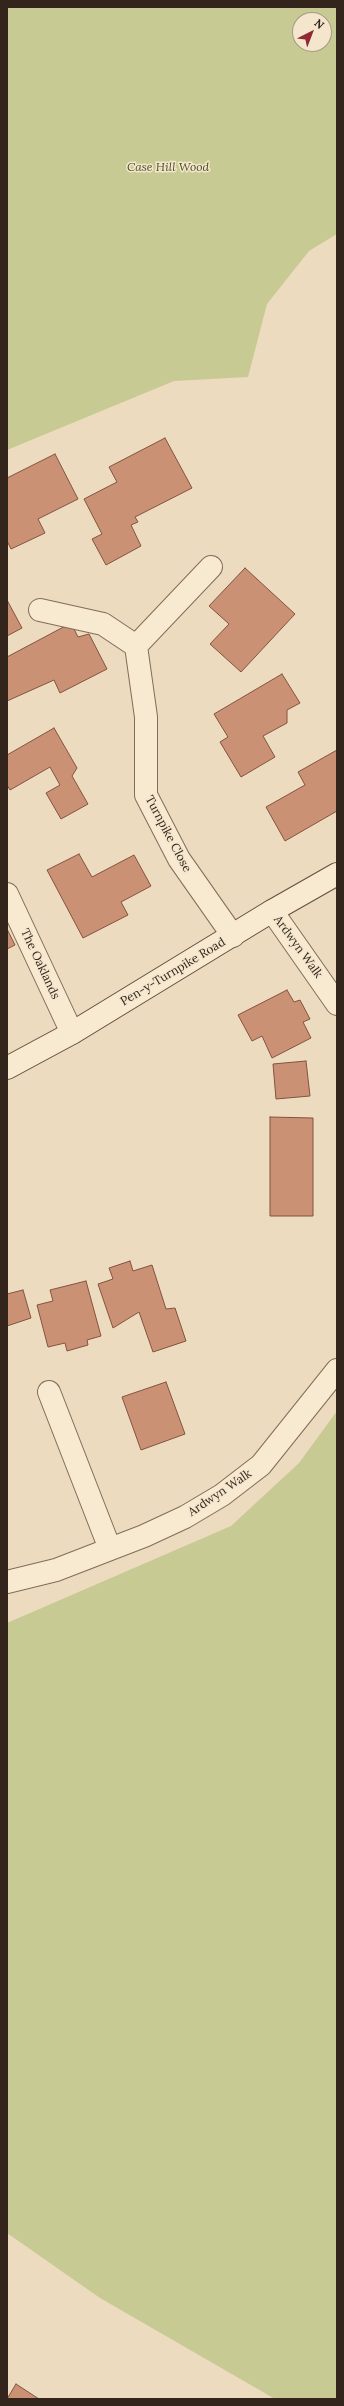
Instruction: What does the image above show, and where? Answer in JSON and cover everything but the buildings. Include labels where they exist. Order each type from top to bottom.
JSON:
[{"type":"street","points":[[40,610],[103,624],[136,646],[211,567]]},
{"type":"street","name":"Turnpike Close","points":[[136,646],[146,717],[146,795],[179,859],[233,936]]},
{"type":"street","name":"Pen-y-Turnpike Road","points":[[7,1068],[72,1033],[272,911],[337,874]]},
{"type":"street","name":"The Oaklands","points":[[7,894],[72,1033]]},
{"type":"street","name":"Ardwyn Walk","points":[[272,911],[337,1004]]},
{"type":"street","name":"Ardwyn Walk","points":[[7,1582],[56,1570],[185,1517],[242,1481],[261,1465],[337,1370]]},
{"type":"street","points":[[49,1392],[110,1549]]},
{"type":"green space","name":"Case Hill Wood","points":[[7,7],[337,7],[337,234],[309,251],[267,304],[248,377],[174,381],[7,450]]},
{"type":"green space","points":[[337,1411],[337,2399],[275,2399],[100,2298],[7,2233],[7,1623],[231,1526],[299,1463]]}]
